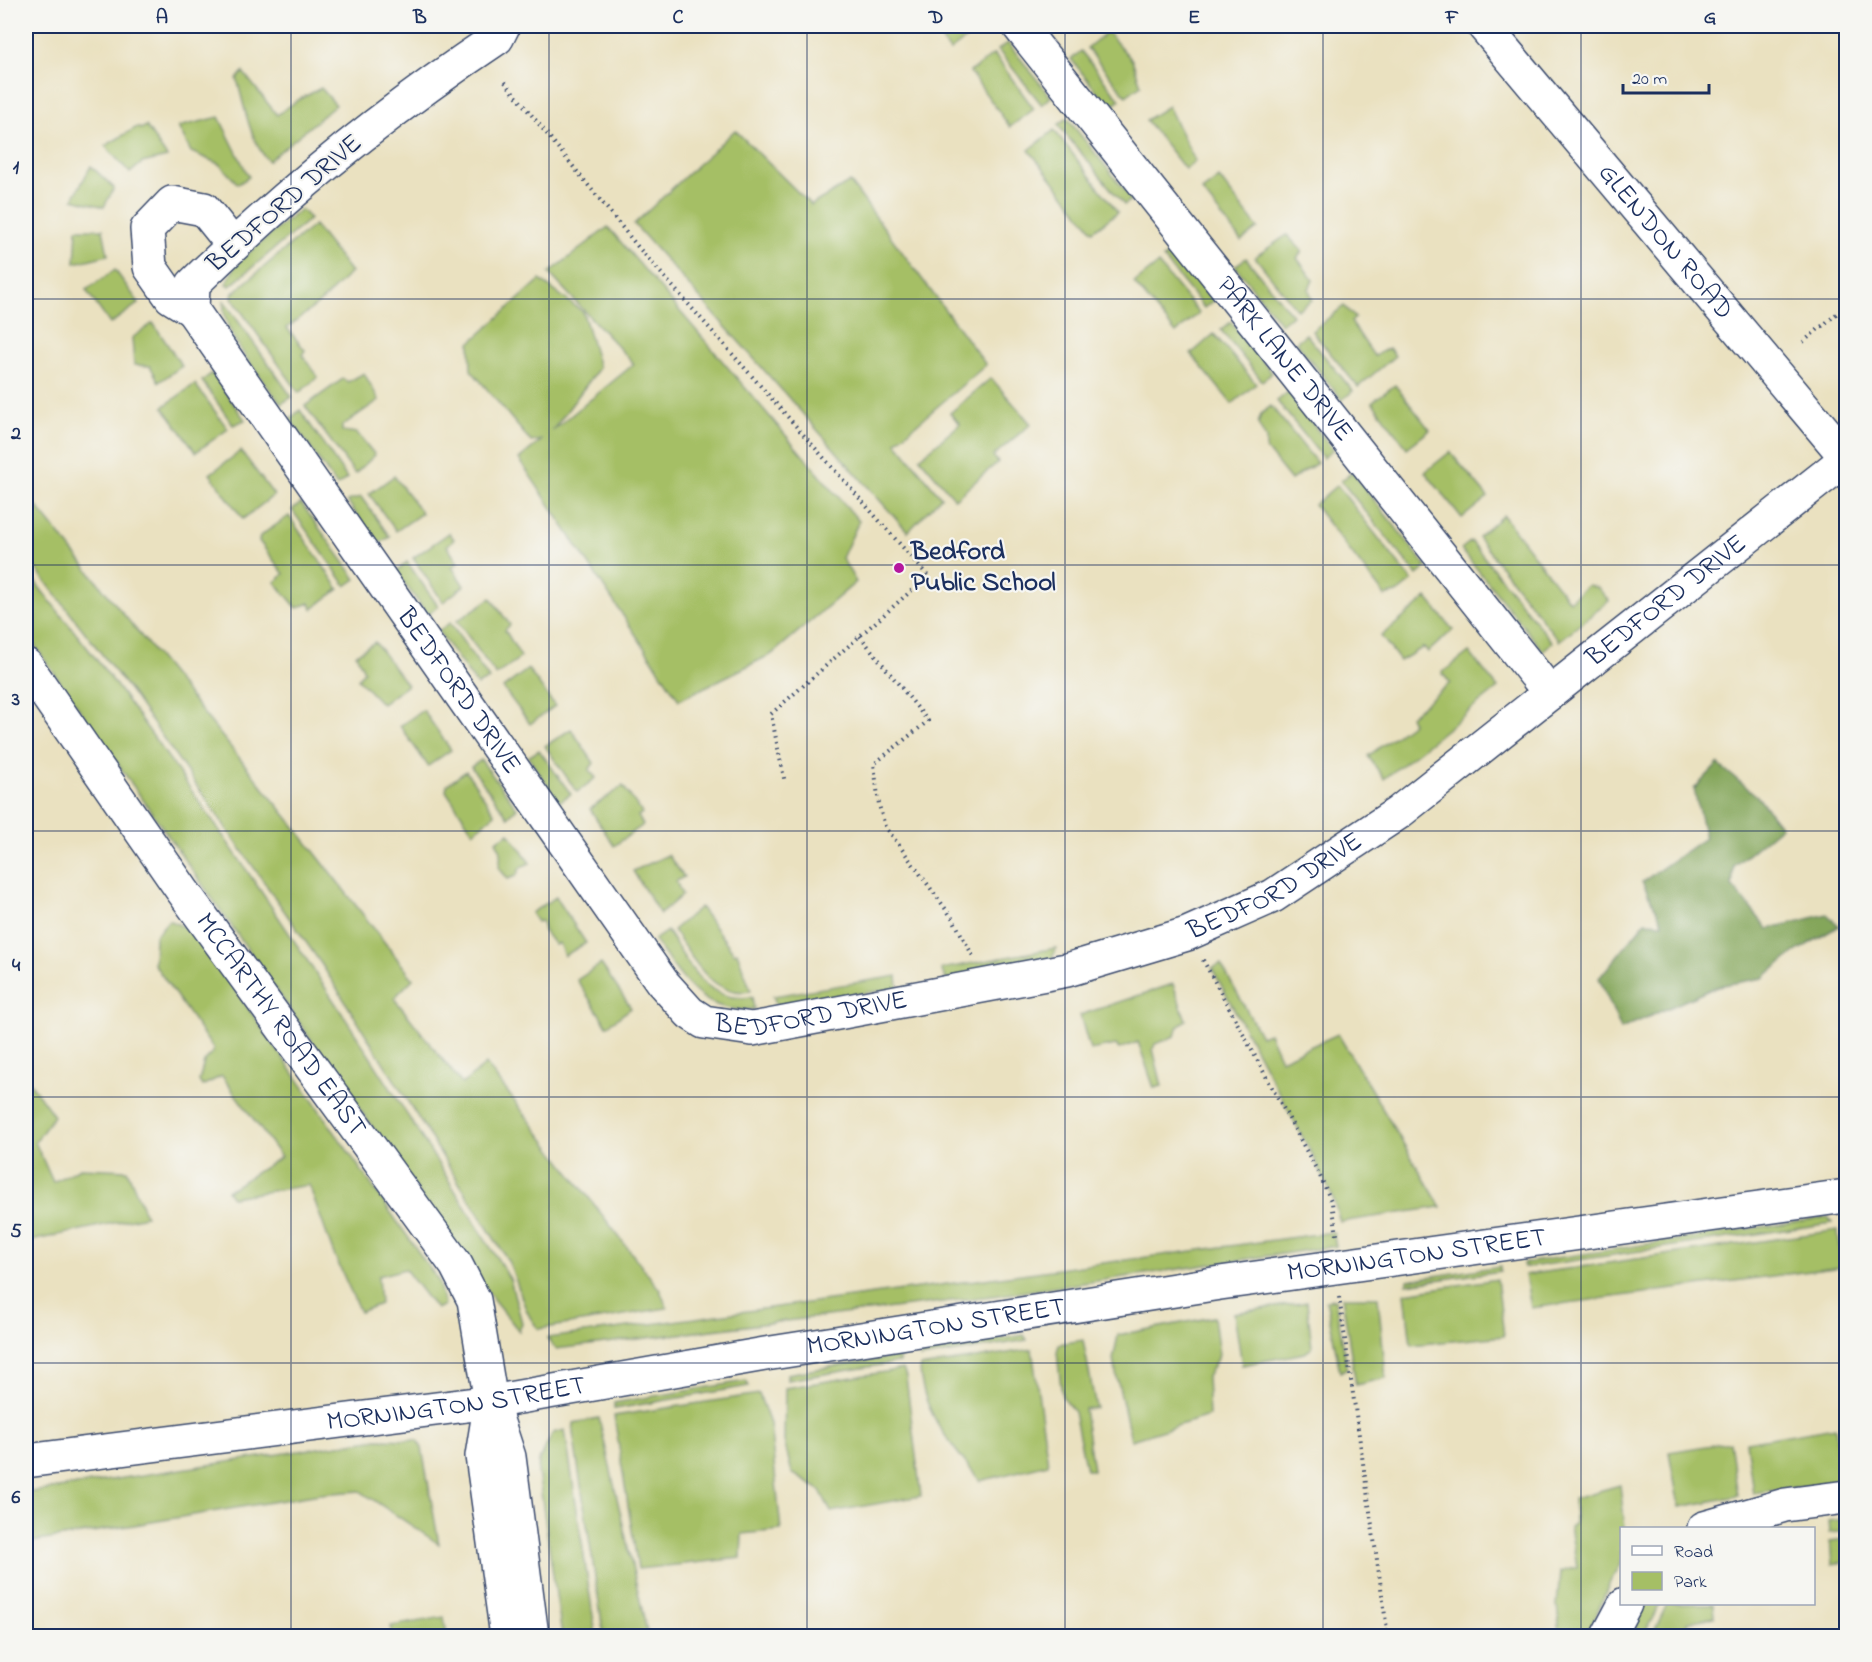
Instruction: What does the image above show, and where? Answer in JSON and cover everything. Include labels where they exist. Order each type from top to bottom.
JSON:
[{"type":"street","name":"BEDFORD DRIVE","points":[[503,26],[497,38],[413,94],[233,245],[193,284],[192,310],[662,982],[690,1013],[704,1022],[753,1029],[1067,970],[1187,934],[1273,896],[1398,813],[1846,458]]},
{"type":"street","name":"PARK LANE DRIVE","points":[[1019,26],[1550,693]]},
{"type":"street","name":"GLENDON ROAD","points":[[1484,26],[1846,458]]},
{"type":"street","points":[[192,310],[171,297],[150,267],[147,229],[172,203],[204,209],[233,245]]},
{"type":"street","name":"MCCARTHY ROAD EAST","points":[[26,665],[182,890],[456,1265],[474,1300],[491,1402]]},
{"type":"street","name":"MORNINGTON STREET","points":[[26,1461],[491,1402],[897,1333],[1482,1245],[1846,1196]]},
{"type":"street","points":[[491,1402],[482,1456],[507,1636]]},
{"type":"street","points":[[491,1402],[509,1457],[532,1636]]},
{"type":"street","points":[[1708,1527],[1785,1505],[1846,1497]]},
{"type":"street","points":[[1608,1636],[1624,1605]]},
{"type":"path","points":[[505,82],[638,247],[928,576],[771,714],[785,783]]},
{"type":"path","points":[[1803,342],[1846,306]]},
{"type":"path","points":[[860,636],[928,721],[874,764],[879,805],[885,826],[953,920],[975,958]]},
{"type":"path","points":[[1187,934],[1320,1176],[1332,1203],[1337,1226],[1338,1293],[1388,1636]]},
{"type":"green space","points":[[931,26],[970,26],[975,32],[950,51]]},
{"type":"green space","points":[[1107,32],[1132,60],[1141,85],[1126,96],[1087,48]]},
{"type":"green space","points":[[1008,43],[1051,97],[1042,105],[998,50]]},
{"type":"green space","points":[[1081,51],[1120,100],[1110,108],[1071,59]]},
{"type":"green space","points":[[994,54],[1034,109],[1010,127],[970,72]]},
{"type":"green space","points":[[243,72],[277,115],[298,100],[321,88],[336,105],[268,161],[252,133],[245,111],[237,79]]},
{"type":"green space","points":[[1168,106],[1195,161],[1185,169],[1146,120]]},
{"type":"green space","points":[[219,117],[249,177],[238,184],[219,164],[191,152],[178,127]]},
{"type":"green space","points":[[1067,118],[1132,199],[1124,205],[1058,125]]},
{"type":"green space","points":[[146,126],[167,157],[142,163],[130,173],[105,146],[137,127],[141,129]]},
{"type":"green space","points":[[735,130],[811,205],[850,182],[986,365],[896,442],[941,497],[908,532],[634,224]]},
{"type":"green space","points":[[1054,130],[1118,212],[1093,231],[1029,150]]},
{"type":"green space","points":[[91,166],[114,188],[104,207],[73,199]]},
{"type":"green space","points":[[1219,178],[1258,228],[1241,241],[1202,191]]},
{"type":"green space","points":[[301,209],[310,219],[230,286],[226,284],[237,263]]},
{"type":"green space","points":[[314,225],[351,272],[323,300],[287,328],[305,350],[302,355],[318,377],[299,393],[232,298],[233,293]]},
{"type":"green space","points":[[608,227],[859,521],[842,558],[856,582],[772,654],[679,700],[519,459],[542,440],[531,442],[471,370],[470,343],[540,280],[583,312],[599,368],[552,431],[634,364],[549,273]]},
{"type":"green space","points":[[77,229],[103,229],[108,255],[75,263]]},
{"type":"green space","points":[[1287,235],[1302,251],[1297,258],[1313,280],[1309,289],[1312,300],[1297,310],[1255,257]]},
{"type":"green space","points":[[1174,250],[1214,300],[1204,308],[1163,258]]},
{"type":"green space","points":[[1246,258],[1292,315],[1281,324],[1235,266]]},
{"type":"green space","points":[[1158,264],[1199,313],[1176,333],[1134,283]]},
{"type":"green space","points":[[115,270],[139,303],[110,324],[86,290]]},
{"type":"green space","points":[[224,301],[292,397],[281,404],[236,341],[225,314]]},
{"type":"green space","points":[[1344,306],[1355,318],[1351,322],[1374,356],[1389,348],[1395,356],[1358,387],[1312,331]]},
{"type":"green space","points":[[1231,322],[1272,373],[1262,381],[1221,330]]},
{"type":"green space","points":[[153,323],[182,366],[159,382],[150,366],[134,365],[132,338]]},
{"type":"green space","points":[[1214,334],[1256,384],[1232,404],[1191,354]]},
{"type":"green space","points":[[1306,334],[1353,391],[1342,400],[1296,342]]},
{"type":"green space","points":[[212,373],[245,420],[233,425],[202,381]]},
{"type":"green space","points":[[364,373],[379,400],[342,426],[342,431],[357,433],[375,455],[355,474],[305,406],[343,379],[348,382]]},
{"type":"green space","points":[[991,378],[1031,424],[993,456],[998,462],[955,499],[920,458],[960,424],[950,413]]},
{"type":"green space","points":[[195,384],[228,429],[196,452],[163,407]]},
{"type":"green space","points":[[1395,385],[1430,430],[1407,448],[1372,402]]},
{"type":"green space","points":[[1288,392],[1333,450],[1323,458],[1277,401]]},
{"type":"green space","points":[[1271,406],[1317,463],[1291,480],[1266,449],[1266,439],[1258,424],[1261,414]]},
{"type":"green space","points":[[300,410],[347,478],[337,486],[290,419]]},
{"type":"green space","points":[[241,451],[274,495],[243,519],[210,474]]},
{"type":"green space","points":[[1450,452],[1488,497],[1462,518],[1425,472]]},
{"type":"green space","points":[[1352,472],[1427,567],[1417,575],[1341,481]]},
{"type":"green space","points":[[394,476],[422,513],[396,531],[369,494]]},
{"type":"green space","points":[[1337,485],[1412,581],[1397,593],[1385,596],[1314,505]]},
{"type":"green space","points":[[26,493],[299,832],[413,979],[394,998],[462,1084],[486,1064],[660,1290],[667,1308],[539,1329],[533,1322],[507,1259],[322,965],[131,692],[26,556]]},
{"type":"green space","points":[[361,497],[390,537],[378,544],[347,501]]},
{"type":"green space","points":[[301,503],[356,579],[346,586],[292,510]]},
{"type":"green space","points":[[1503,515],[1569,601],[1588,585],[1598,588],[1609,601],[1559,641],[1478,537]]},
{"type":"green space","points":[[289,516],[339,589],[312,609],[310,603],[297,608],[275,582],[284,574],[259,541],[260,536]]},
{"type":"green space","points":[[449,533],[454,539],[447,546],[458,563],[452,567],[464,586],[443,602],[413,558]]},
{"type":"green space","points":[[1471,541],[1552,642],[1543,651],[1461,549]]},
{"type":"green space","points":[[407,562],[438,606],[428,615],[396,572]]},
{"type":"green space","points":[[26,570],[107,673],[170,760],[271,906],[368,1054],[510,1279],[522,1323],[519,1331],[493,1299],[26,633]]},
{"type":"green space","points":[[491,598],[510,625],[505,630],[521,657],[496,675],[457,621]]},
{"type":"green space","points":[[1427,598],[1453,630],[1428,652],[1424,647],[1400,661],[1381,636]]},
{"type":"green space","points":[[450,623],[489,679],[477,685],[438,631]]},
{"type":"green space","points":[[375,642],[407,685],[382,704],[358,679],[364,671],[356,654]]},
{"type":"green space","points":[[1469,652],[1498,688],[1384,779],[1368,756],[1413,723],[1410,716],[1450,683],[1442,673]]},
{"type":"green space","points":[[528,669],[555,706],[530,724],[503,688]]},
{"type":"green space","points":[[423,710],[451,750],[428,766],[400,726]]},
{"type":"green space","points":[[571,729],[594,763],[589,770],[596,778],[577,792],[545,746]]},
{"type":"green space","points":[[539,750],[571,794],[559,802],[528,757]]},
{"type":"green space","points":[[481,760],[517,808],[508,817],[471,767]]},
{"type":"green space","points":[[1718,764],[1757,796],[1781,827],[1734,866],[1732,886],[1768,929],[1827,914],[1839,926],[1795,952],[1763,978],[1718,986],[1621,1029],[1599,978],[1645,922],[1663,923],[1642,882],[1705,838],[1694,789]]},
{"type":"green space","points":[[466,771],[495,814],[473,832],[446,791],[447,785]]},
{"type":"green space","points":[[623,786],[642,813],[638,816],[643,825],[614,846],[590,809]]},
{"type":"green space","points":[[509,833],[530,863],[521,867],[516,876],[508,879],[499,868],[501,851],[496,841]]},
{"type":"green space","points":[[668,855],[684,877],[676,881],[682,895],[660,914],[633,871]]},
{"type":"green space","points":[[556,897],[586,943],[564,956],[559,943],[555,945],[544,931],[542,921],[537,922],[531,913]]},
{"type":"green space","points":[[700,907],[734,953],[737,952],[751,991],[737,992],[714,982],[704,974],[673,930]]},
{"type":"green space","points":[[169,920],[195,932],[438,1280],[444,1305],[436,1309],[405,1269],[378,1276],[380,1304],[360,1312],[333,1252],[309,1185],[232,1197],[227,1191],[281,1157],[222,1076],[202,1086],[199,1081],[204,1062],[214,1050],[154,964],[155,936]]},
{"type":"green space","points":[[667,931],[691,968],[711,988],[736,998],[752,997],[754,1009],[736,1010],[720,1006],[706,1000],[695,991],[654,940]]},
{"type":"green space","points":[[1056,948],[1052,959],[946,980],[941,969]]},
{"type":"green space","points":[[601,964],[631,1008],[607,1026],[577,980]]},
{"type":"green space","points":[[1221,964],[1261,1036],[1269,1033],[1281,1060],[1338,1034],[1441,1207],[1340,1222],[1333,1198],[1316,1162],[1212,968]]},
{"type":"green space","points":[[897,976],[898,988],[777,1006],[773,996]]},
{"type":"green space","points":[[1173,984],[1186,1020],[1178,1027],[1175,1036],[1155,1044],[1153,1049],[1162,1086],[1154,1088],[1138,1042],[1119,1049],[1116,1045],[1090,1050],[1080,1015]]},
{"type":"green space","points":[[26,1077],[54,1116],[35,1142],[53,1182],[80,1168],[127,1170],[146,1216],[31,1241],[26,1235]]},
{"type":"green space","points":[[1828,1217],[1832,1223],[1524,1268],[1523,1263]]},
{"type":"green space","points":[[1838,1230],[1841,1267],[1531,1308],[1525,1275]]},
{"type":"green space","points":[[1333,1232],[1336,1246],[1008,1294],[556,1349],[547,1338]]},
{"type":"green space","points":[[1500,1266],[1500,1271],[1406,1284],[1408,1280]]},
{"type":"green space","points":[[1497,1279],[1504,1336],[1411,1345],[1405,1293]]},
{"type":"green space","points":[[1342,1297],[1378,1297],[1386,1378],[1356,1385]]},
{"type":"green space","points":[[1335,1299],[1347,1368],[1340,1372],[1326,1300]]},
{"type":"green space","points":[[1307,1302],[1312,1348],[1305,1353],[1242,1365],[1234,1313]]},
{"type":"green space","points":[[1214,1317],[1219,1355],[1207,1377],[1209,1416],[1131,1440],[1113,1360],[1118,1335]]},
{"type":"green space","points":[[1024,1335],[1027,1340],[920,1358],[921,1352]]},
{"type":"green space","points":[[1083,1340],[1096,1408],[1084,1409],[1093,1470],[1086,1470],[1074,1412],[1062,1396],[1057,1352],[1059,1344]]},
{"type":"green space","points":[[1032,1349],[1048,1464],[980,1481],[949,1442],[932,1414],[926,1399],[920,1367]]},
{"type":"green space","points":[[898,1356],[900,1362],[787,1380],[787,1374]]},
{"type":"green space","points":[[903,1369],[906,1377],[921,1496],[831,1512],[820,1490],[792,1473],[784,1441],[785,1388]]},
{"type":"green space","points":[[746,1381],[749,1386],[614,1409],[614,1403]]},
{"type":"green space","points":[[759,1394],[770,1424],[781,1530],[742,1534],[741,1558],[638,1569],[614,1416]]},
{"type":"green space","points":[[599,1418],[648,1636],[604,1636],[573,1433],[574,1423]]},
{"type":"green space","points":[[1835,1427],[1843,1481],[1753,1493],[1746,1442]]},
{"type":"green space","points":[[565,1430],[596,1636],[562,1636],[538,1472],[539,1460],[553,1433]]},
{"type":"green space","points":[[377,1439],[417,1440],[422,1448],[439,1544],[360,1491],[320,1494],[26,1543],[26,1493]]},
{"type":"green space","points":[[1730,1442],[1738,1496],[1679,1507],[1669,1452]]},
{"type":"green space","points":[[1620,1485],[1625,1527],[1620,1527],[1620,1566],[1611,1580],[1587,1636],[1560,1636],[1557,1605],[1560,1572],[1577,1567],[1570,1527],[1575,1523],[1574,1498]]},
{"type":"green space","points":[[1846,1519],[1846,1531],[1829,1533],[1828,1521]]},
{"type":"green space","points":[[1846,1539],[1846,1562],[1832,1564],[1830,1541]]},
{"type":"green space","points":[[1645,1605],[1659,1605],[1643,1636],[1632,1636]]},
{"type":"green space","points":[[1667,1605],[1714,1605],[1715,1617],[1687,1622],[1689,1636],[1652,1636]]},
{"type":"green space","points":[[444,1617],[447,1636],[393,1636],[391,1626]]},
{"type":"place","name":"Bedford Public School","points":[[899,568]]}]
